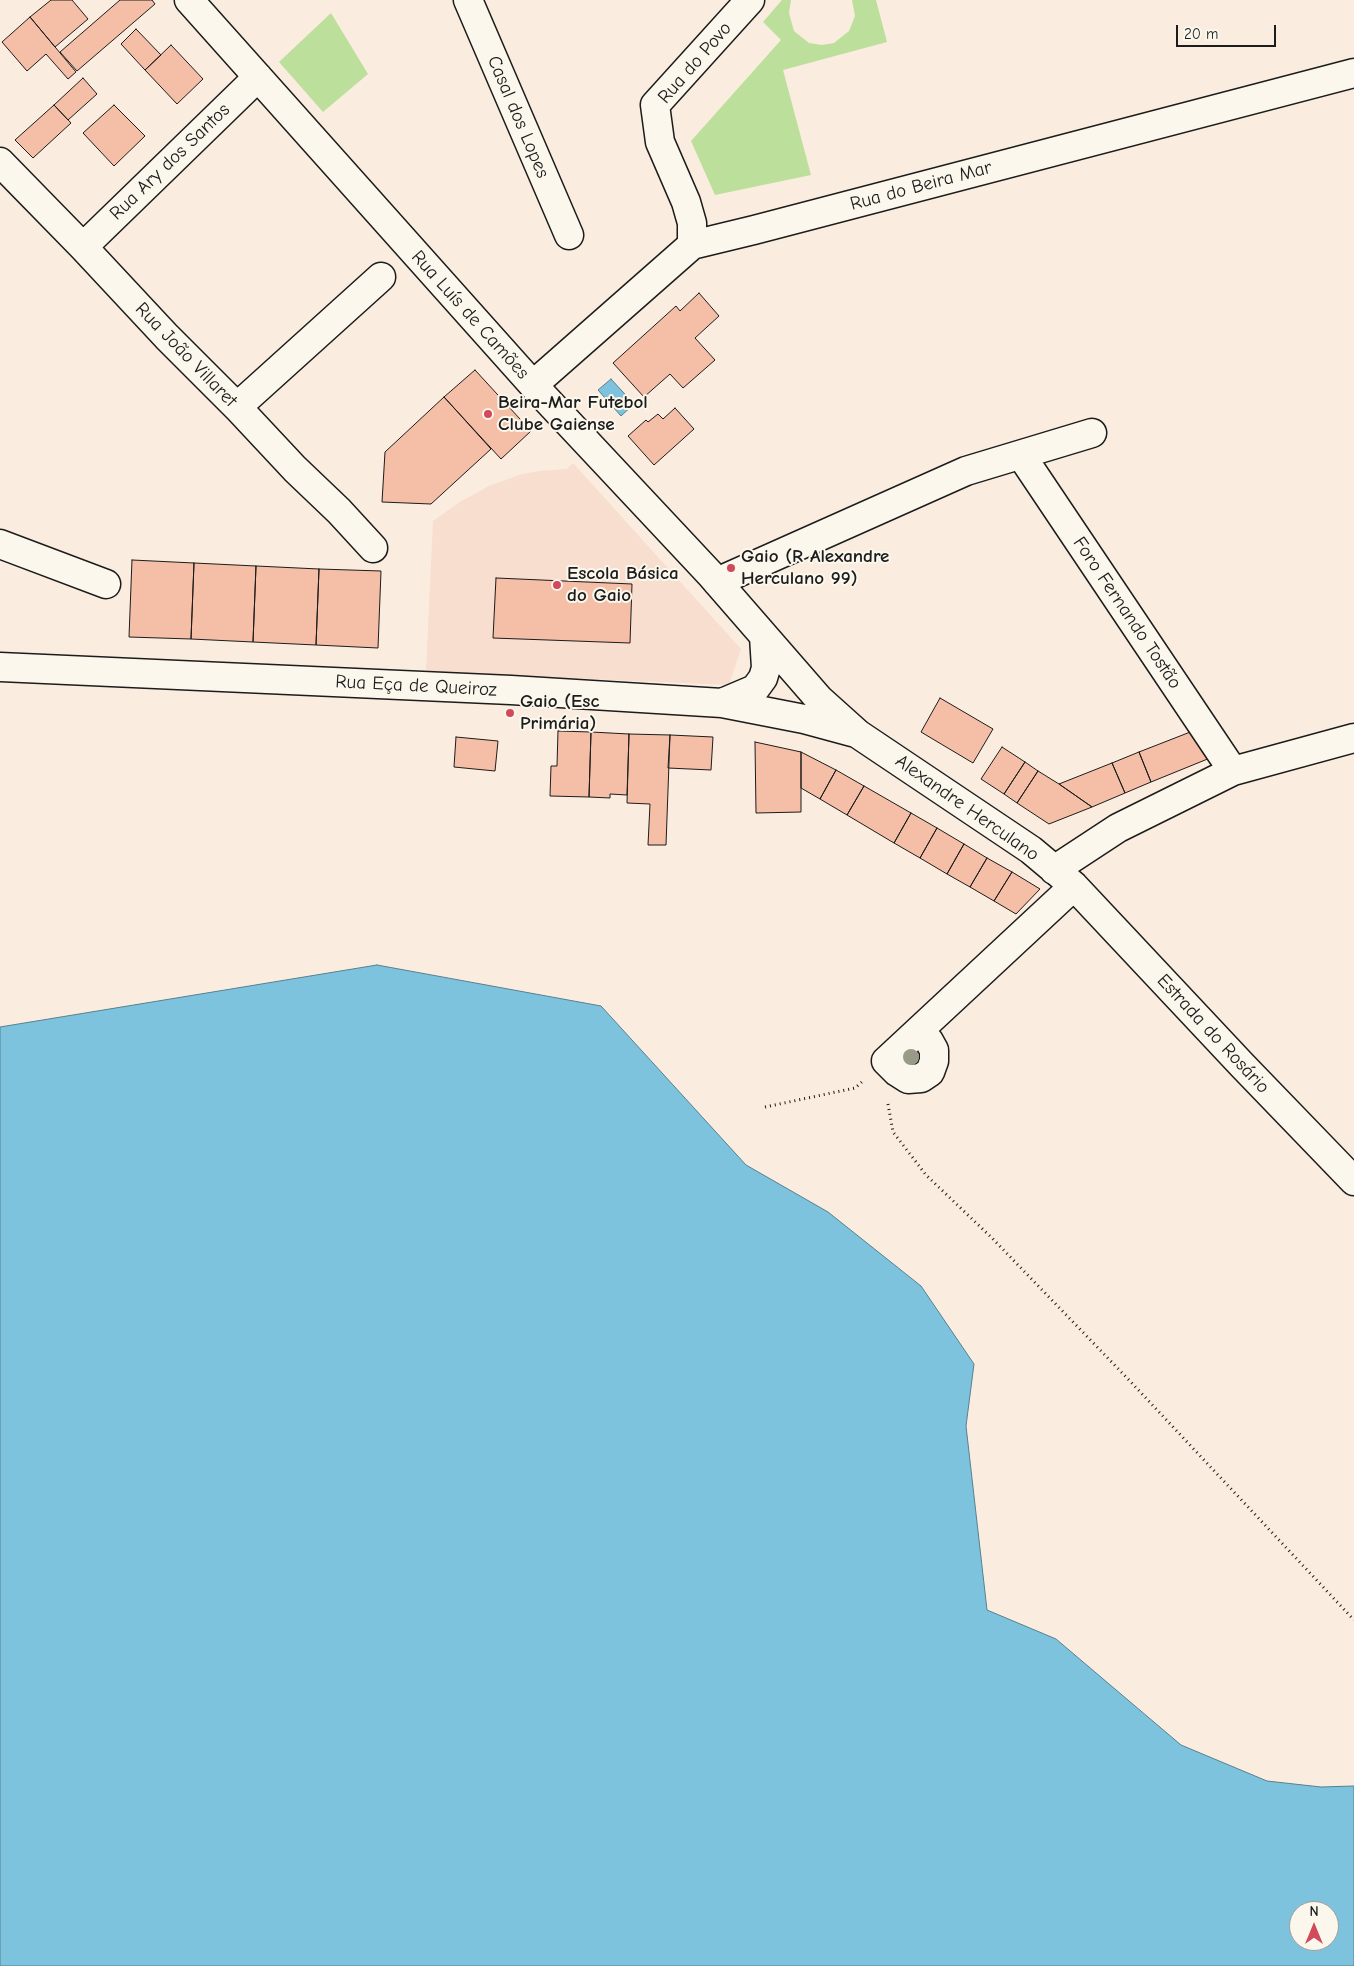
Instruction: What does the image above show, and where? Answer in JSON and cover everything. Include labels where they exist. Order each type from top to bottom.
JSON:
[{"type":"street","name":"Casal dos Lopes","points":[[468,0],[569,235]]},
{"type":"street","name":"Rua do Povo","points":[[692,245],[692,223],[686,202],[660,142],[655,105],[750,0]]},
{"type":"street","name":"Rua Luís de Camões","points":[[199,3],[258,77],[532,385],[604,459],[716,582],[818,699],[858,734]]},
{"type":"street","name":"Rua do Beira Mar","points":[[532,385],[692,245],[1354,73]]},
{"type":"street","name":"Rua Ary dos Santos","points":[[83,247],[258,77]]},
{"type":"street","name":"Rua João Villaret","points":[[0,162],[167,337],[373,548]]},
{"type":"street","points":[[236,407],[381,277]]},
{"type":"street","points":[[716,582],[966,471],[1092,434]]},
{"type":"street","name":"Foro Fernando Tostão","points":[[1021,455],[1233,771]]},
{"type":"street","points":[[0,544],[106,584]]},
{"type":"street","points":[[722,703],[755,689],[762,678],[766,668],[764,636]]},
{"type":"street","name":"Rua Eça de Queiroz","points":[[0,667],[501,690],[722,703],[804,719],[858,734]]},
{"type":"street","name":"Alexandre Herculano","points":[[858,734],[1031,850],[1064,878]]},
{"type":"street","points":[[920,1030],[934,1050],[934,1061],[930,1072],[921,1078],[908,1079],[897,1072],[886,1061],[920,1030],[1064,878],[1118,828],[1233,771],[1354,738]]},
{"type":"street","name":"Estrada do Rosário","points":[[1064,878],[1354,1181]]},
{"type":"path","points":[[765,1107],[855,1088],[886,1061]]},
{"type":"path","points":[[886,1061],[886,1096],[893,1132],[926,1175],[992,1238],[1129,1380],[1354,1620]]},
{"type":"shaded area","name":"Escola Básica do Gaio","points":[[573,463],[741,649],[729,685],[426,672],[433,521],[460,502],[489,486],[522,474],[567,469]]},
{"type":"green space","points":[[782,0],[791,0],[789,13],[794,31],[809,43],[822,45],[834,43],[849,31],[855,16],[852,0],[876,0],[887,42],[783,70],[811,175],[715,195],[691,141],[781,40],[763,22]]},
{"type":"green space","points":[[331,13],[368,74],[323,112],[279,62]]},
{"type":"water","points":[[611,379],[634,404],[621,416],[598,390]]},
{"type":"water","points":[[377,965],[601,1006],[746,1165],[828,1212],[921,1286],[974,1364],[966,1426],[987,1610],[1056,1639],[1181,1745],[1267,1781],[1321,1787],[1354,1786],[1354,1966],[0,1966],[0,1027]]},
{"type":"building","points":[[51,0],[72,0],[88,19],[55,47],[30,17]]},
{"type":"building","points":[[120,0],[152,0],[155,4],[77,71],[60,52]]},
{"type":"building","points":[[30,17],[76,72],[68,79],[46,54],[27,71],[2,42]]},
{"type":"building","points":[[136,29],[161,55],[145,70],[121,44]]},
{"type":"building","points":[[171,45],[203,79],[177,104],[145,70]]},
{"type":"building","points":[[83,78],[97,94],[68,120],[54,105]]},
{"type":"building","points":[[54,105],[71,123],[33,158],[15,140]]},
{"type":"building","points":[[114,105],[145,136],[114,166],[83,133]]},
{"type":"building","points":[[699,293],[719,316],[695,338],[715,360],[683,388],[670,374],[644,397],[613,363],[676,306],[680,311]]},
{"type":"building","name":"Beira-Mar Futebol Clube Gaiense","points":[[475,370],[531,431],[501,459],[444,397]]},
{"type":"building","points":[[444,397],[491,449],[431,504],[382,502],[385,452]]},
{"type":"building","points":[[675,408],[694,429],[654,465],[628,436],[646,420],[648,422],[658,414],[663,419]]},
{"type":"building","points":[[132,560],[194,563],[191,639],[129,637]]},
{"type":"building","points":[[194,563],[256,566],[253,642],[191,639]]},
{"type":"building","points":[[256,566],[319,569],[316,645],[253,642]]},
{"type":"building","points":[[319,569],[381,571],[378,648],[316,645]]},
{"type":"building","points":[[496,578],[632,584],[630,643],[493,638]]},
{"type":"building","points":[[940,698],[993,729],[973,763],[921,732]]},
{"type":"building","points":[[1198,729],[1210,758],[1151,782],[1139,752]]},
{"type":"building","points":[[558,731],[591,732],[589,797],[550,796],[551,766],[557,766]]},
{"type":"building","points":[[591,732],[629,734],[627,795],[610,794],[610,798],[589,797]]},
{"type":"building","points":[[629,734],[670,735],[666,845],[648,845],[650,804],[627,803]]},
{"type":"building","points":[[670,735],[713,737],[711,770],[668,768]]},
{"type":"building","points":[[456,737],[498,741],[495,771],[454,767]]},
{"type":"building","points":[[755,742],[801,752],[801,812],[756,813]]},
{"type":"building","points":[[1002,747],[1025,762],[1004,794],[981,779]]},
{"type":"building","points":[[801,752],[836,770],[820,799],[801,788]]},
{"type":"building","points":[[1139,752],[1151,782],[1125,793],[1112,763]]},
{"type":"building","points":[[1025,762],[1038,771],[1017,803],[1004,794]]},
{"type":"building","points":[[1112,763],[1125,793],[1092,807],[1059,784]]},
{"type":"building","points":[[836,770],[864,786],[847,815],[820,799]]},
{"type":"building","points":[[1038,771],[1092,807],[1049,824],[1017,803]]},
{"type":"building","points":[[864,786],[911,813],[894,843],[847,815]]},
{"type":"building","points":[[911,813],[937,828],[920,858],[894,843]]},
{"type":"building","points":[[937,828],[964,844],[947,874],[920,858]]},
{"type":"building","points":[[964,844],[987,858],[970,887],[947,874]]},
{"type":"building","points":[[987,858],[1012,872],[994,901],[970,887]]},
{"type":"building","points":[[1012,872],[1040,889],[1016,914],[994,901]]},
{"type":"place","name":"Beira-Mar Futebol Clube Gaiense","points":[[488,414]]},
{"type":"place","name":"Gaio (R Alexandre Herculano 99)","points":[[731,568]]},
{"type":"place","name":"Escola Básica do Gaio","points":[[557,585]]},
{"type":"place","name":"Gaio (Esc Primária)","points":[[510,713]]}]
